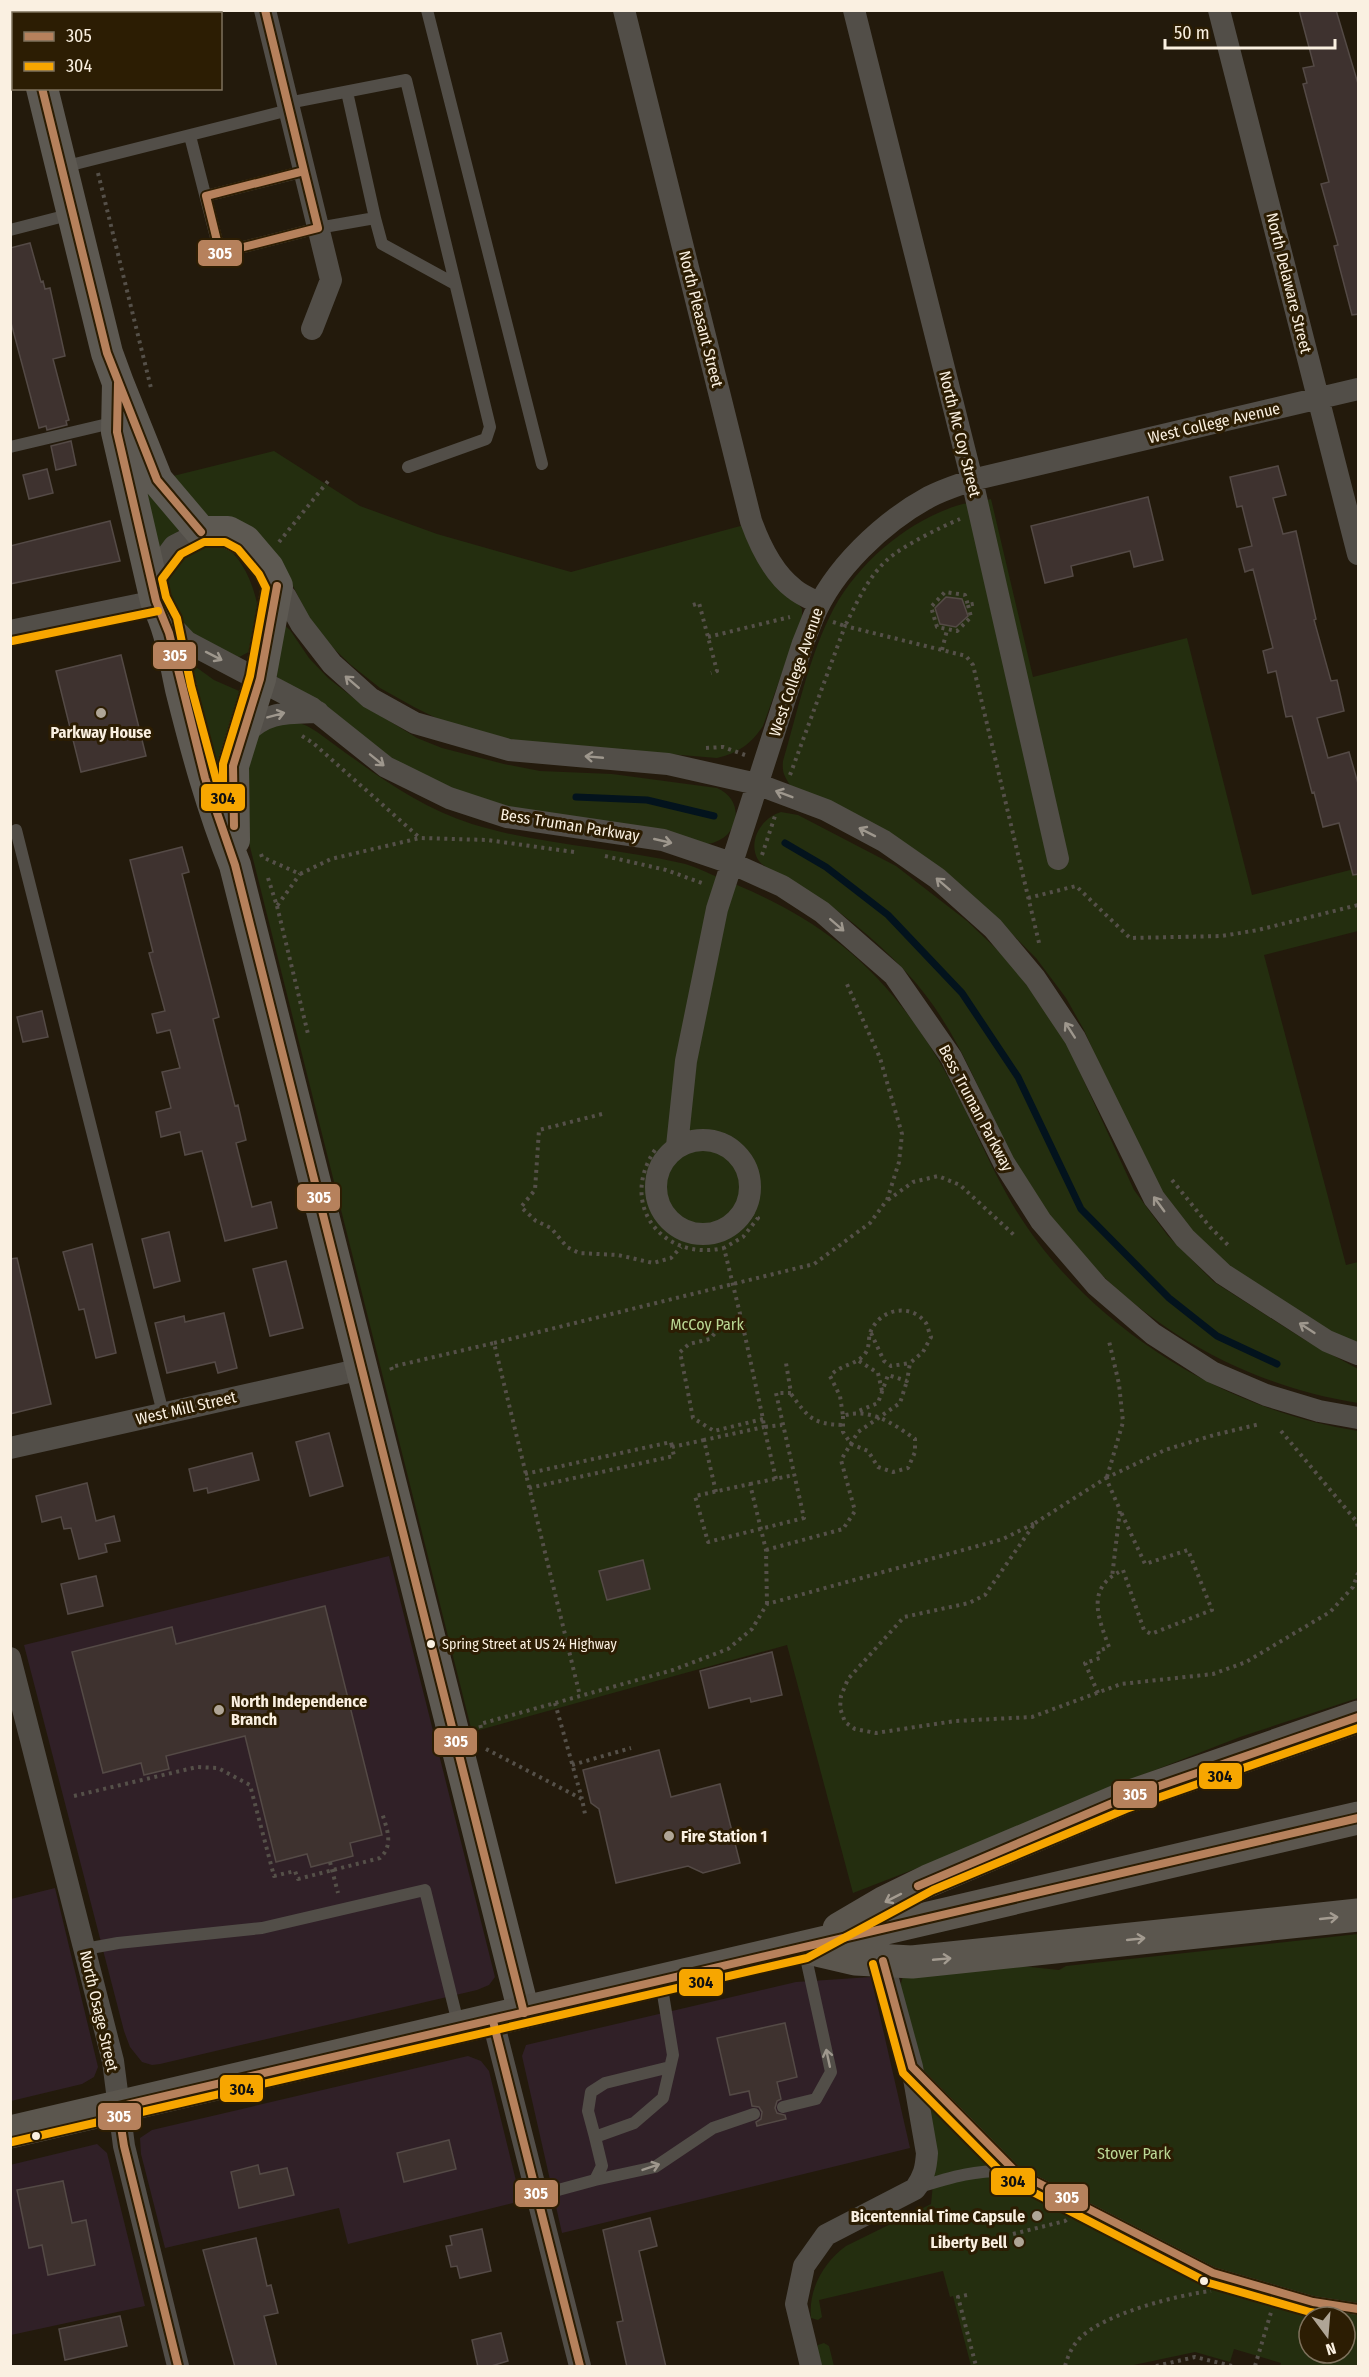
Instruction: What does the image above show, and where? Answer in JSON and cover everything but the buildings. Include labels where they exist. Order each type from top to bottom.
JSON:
[{"type":"main road","points":[[804,1948],[928,1881],[1122,1799],[1359,1717]]},
{"type":"main road","points":[[10,2132],[1359,1818]]},
{"type":"main road","points":[[804,1948],[855,1959],[912,1962],[1359,1915]]},
{"type":"street","points":[[265,10],[331,280],[312,329]]},
{"type":"street","name":"North Pleasant Street","points":[[624,10],[751,521],[759,542],[772,564],[794,589],[825,612]]},
{"type":"street","name":"North Mc Coy Street","points":[[854,10],[972,480],[1058,859]]},
{"type":"street","name":"North Delaware Street","points":[[1219,10],[1359,555]]},
{"type":"street","points":[[43,90],[107,353],[157,480],[201,532]]},
{"type":"street","points":[[118,383],[117,432],[158,600],[214,811],[254,863]]},
{"type":"street","name":"West College Avenue","points":[[669,1144],[717,909],[757,784],[803,643],[825,612],[843,569],[864,545],[885,527],[929,497],[972,480],[1359,389]]},
{"type":"street","points":[[158,600],[174,546],[201,532],[228,532],[245,541],[268,568],[301,624],[332,664],[370,698],[415,723],[509,750],[669,764],[757,784],[826,810],[884,841],[937,878],[993,928],[1035,978],[1075,1038],[1154,1198],[1185,1238],[1223,1274],[1327,1341],[1359,1354]]},
{"type":"street","points":[[277,586],[260,679],[233,766],[362,1370],[524,2013]]},
{"type":"street","points":[[10,631],[158,600]]},
{"type":"street","name":"Bess Truman Parkway","points":[[158,600],[187,642],[318,712],[386,767],[449,798],[507,817],[663,840],[732,863],[782,886],[822,912],[894,975],[951,1057],[1004,1163],[1041,1221],[1097,1286],[1153,1334],[1212,1372],[1266,1395],[1319,1411],[1359,1418]]},
{"type":"street","points":[[241,738],[254,724],[268,717],[284,712],[318,712]]},
{"type":"street","points":[[707,1139],[722,1143],[735,1152],[745,1164],[750,1179],[750,1195],[735,1221],[722,1230],[707,1234],[692,1233],[677,1227],[665,1216],[657,1202],[655,1186],[658,1171],[666,1157],[669,1144],[707,1139]]},
{"type":"street","name":"West Mill Street","points":[[10,1448],[362,1370]]},
{"type":"street","name":"North Osage Street","points":[[10,1658],[113,2061],[124,2146],[178,2367]]},
{"type":"street","points":[[811,2367],[796,2304],[804,2266],[826,2235],[915,2189],[923,2179],[927,2153],[912,2067],[883,1961]]},
{"type":"street","points":[[493,2021],[580,2367]]},
{"type":"lane","points":[[427,10],[542,464]]},
{"type":"lane","points":[[62,167],[190,136],[347,92],[406,80],[490,427],[486,439],[408,467]]},
{"type":"lane","points":[[347,92],[382,244],[455,284]]},
{"type":"lane","points":[[190,136],[220,253],[318,228],[375,218]]},
{"type":"lane","points":[[206,196],[304,171]]},
{"type":"lane","points":[[10,230],[73,214]]},
{"type":"lane","points":[[10,447],[117,422]]},
{"type":"lane","points":[[16,830],[163,1413]]},
{"type":"lane","points":[[85,1949],[118,1943],[262,1928],[425,1890],[459,2029]]},
{"type":"lane","points":[[783,2107],[816,2099],[831,2072],[804,1948]]},
{"type":"lane","points":[[595,2137],[634,2123],[663,2098],[673,2055],[661,1981]]},
{"type":"lane","points":[[595,2180],[602,2166],[588,2111],[591,2092],[605,2083],[670,2067]]},
{"type":"lane","points":[[912,2067],[1015,2171],[1213,2273],[1308,2301],[1359,2309]]},
{"type":"lane","points":[[536,2196],[655,2167],[713,2128],[754,2114]]},
{"type":"lane","points":[[915,2189],[962,2174],[990,2170],[1015,2171]]},
{"type":"path","points":[[97,170],[154,399]]},
{"type":"path","points":[[279,542],[329,480]]},
{"type":"path","points":[[789,778],[845,626],[862,593],[887,560],[941,527],[962,518]]},
{"type":"path","points":[[271,537],[284,549]]},
{"type":"path","points":[[945,592],[965,595],[968,606],[972,617],[957,631],[937,627],[931,608],[945,592]]},
{"type":"path","points":[[968,606],[985,600]]},
{"type":"path","points":[[693,605],[699,603],[717,671],[711,673]]},
{"type":"path","points":[[825,612],[845,626],[966,656],[973,665],[1040,949],[1033,941]]},
{"type":"path","points":[[708,637],[797,615]]},
{"type":"path","points":[[942,650],[947,630]]},
{"type":"path","points":[[295,732],[313,744],[420,838]]},
{"type":"path","points":[[703,748],[723,747],[800,774]]},
{"type":"path","points":[[760,861],[776,812]]},
{"type":"path","points":[[268,876],[277,906],[300,874],[331,859],[420,838],[487,840],[579,853]]},
{"type":"path","points":[[259,847],[254,863],[300,874]]},
{"type":"path","points":[[602,856],[666,870],[703,883],[701,894]]},
{"type":"path","points":[[1028,898],[1076,886],[1130,938],[1222,936],[1258,930],[1359,905]]},
{"type":"path","points":[[846,982],[880,1058],[902,1134],[899,1162],[887,1200]]},
{"type":"path","points":[[602,1114],[539,1130],[535,1190],[521,1207],[536,1221],[551,1228],[567,1247],[579,1253],[618,1255],[653,1263],[671,1258],[681,1247]]},
{"type":"path","points":[[669,1144],[645,1163],[640,1195],[646,1214],[656,1229],[681,1247],[697,1251],[724,1248],[743,1237],[758,1218],[744,1209]]},
{"type":"path","points":[[1168,1173],[1210,1227],[1233,1250]]},
{"type":"path","points":[[393,1377],[391,1367],[814,1264],[870,1223],[887,1200],[913,1182],[938,1176],[960,1185],[1014,1234]]},
{"type":"path","points":[[724,1248],[776,1479]]},
{"type":"path","points":[[856,1412],[879,1417],[915,1439],[915,1452],[908,1468],[893,1472],[878,1467],[868,1451],[851,1444],[843,1432],[840,1396],[830,1376],[838,1368],[859,1361],[868,1350],[871,1332],[882,1317],[897,1309],[913,1312],[926,1323],[931,1336],[924,1352],[910,1363],[891,1366],[884,1361],[871,1332]]},
{"type":"path","points":[[742,1322],[720,1327],[710,1339],[689,1344],[680,1352],[693,1418],[714,1431],[763,1419]]},
{"type":"path","points":[[1098,1693],[1085,1663],[1100,1658],[1098,1652],[1109,1647],[1098,1618],[1096,1601],[1100,1590],[1112,1577],[1123,1570],[1144,1630],[1151,1634],[1212,1610],[1188,1550],[1144,1564],[1106,1478],[1123,1422],[1119,1384],[1109,1341]]},
{"type":"path","points":[[494,1342],[580,1696]]},
{"type":"path","points":[[859,1361],[878,1373],[882,1392]]},
{"type":"path","points":[[786,1363],[791,1394],[807,1416],[823,1425],[843,1425]]},
{"type":"path","points":[[766,1550],[843,1529],[855,1511],[841,1460],[858,1432],[900,1403],[910,1363]]},
{"type":"path","points":[[843,1416],[878,1403],[888,1375],[907,1381]]},
{"type":"path","points":[[791,1394],[776,1393],[804,1518],[708,1542],[695,1496],[794,1475]]},
{"type":"path","points":[[767,1604],[1003,1539],[1035,1523],[1106,1478],[1165,1450],[1260,1424]]},
{"type":"path","points":[[672,1447],[783,1425]]},
{"type":"path","points":[[1281,1431],[1357,1522],[1359,1530]]},
{"type":"path","points":[[704,1440],[716,1492]]},
{"type":"path","points":[[525,1474],[671,1442],[674,1456],[529,1488]]},
{"type":"path","points":[[482,1732],[480,1724],[674,1670],[728,1649],[752,1629],[767,1604],[766,1550],[750,1484]]},
{"type":"path","points":[[1112,1577],[1120,1510]]},
{"type":"path","points":[[1035,1523],[985,1595],[969,1603],[904,1617],[848,1679],[841,1696],[840,1708],[845,1722],[855,1729],[876,1733],[955,1722],[1032,1717],[1121,1684],[1213,1674],[1246,1662],[1330,1612],[1353,1587],[1359,1573]]},
{"type":"path","points":[[555,1703],[585,1814]]},
{"type":"path","points":[[484,1741],[489,1760]]},
{"type":"path","points":[[572,1765],[632,1748]]},
{"type":"path","points":[[486,1749],[582,1799]]},
{"type":"path","points":[[74,1796],[197,1767],[218,1768],[250,1785],[274,1876],[295,1871],[298,1879],[374,1861],[384,1854],[389,1841],[382,1813]]},
{"type":"path","points":[[330,1862],[338,1893]]},
{"type":"path","points":[[1013,2234],[1065,2221],[1082,2206]]},
{"type":"path","points":[[1065,2367],[1072,2348],[1081,2337],[1096,2326],[1138,2309],[1216,2291]]},
{"type":"path","points":[[968,2295],[958,2297],[976,2367]]},
{"type":"path","points":[[1263,2306],[1302,2318],[1308,2301]]},
{"type":"path","points":[[1255,2367],[1272,2309]]},
{"type":"path","points":[[1156,2367],[1195,2357],[1232,2367]]},
{"type":"shaded area","points":[[389,1556],[495,1977],[489,1985],[477,1990],[160,2064],[152,2065],[142,2062],[130,2047],[124,2031],[24,1645]]},
{"type":"shaded area","points":[[55,1888],[98,2067],[94,2077],[82,2084],[11,2101],[11,1899]]},
{"type":"shaded area","points":[[871,1977],[910,2148],[562,2233],[522,2056],[526,2045],[796,1982]]},
{"type":"shaded area","points":[[468,2056],[481,2061],[489,2071],[521,2201],[348,2244],[339,2208],[165,2248],[141,2154],[140,2138],[152,2130]]},
{"type":"shaded area","points":[[97,2144],[107,2153],[145,2306],[11,2335],[10,2165]]},
{"type":"green space","points":[[274,451],[360,506],[437,534],[571,572],[744,525],[802,609],[802,617],[763,726],[743,747],[717,758],[511,741],[438,719],[380,688],[326,641],[308,616],[284,568],[215,519],[200,512],[169,477]]},
{"type":"green space","points":[[145,486],[164,513],[182,528],[157,549]]},
{"type":"green space","points":[[991,499],[1033,677],[1187,638],[1252,895],[1358,868],[1358,931],[1264,955],[1346,1265],[1358,1262],[1358,1346],[1347,1342],[1239,1278],[1179,1221],[1131,1137],[1084,1030],[1066,998],[1036,958],[991,913],[790,785],[785,776],[783,761],[811,664],[834,608],[857,574],[887,545],[922,521],[963,504]]},
{"type":"green space","points":[[200,546],[220,546],[227,549],[243,567],[255,594],[259,623],[258,636],[254,646],[239,657],[193,634],[175,611],[170,598],[168,586],[175,562],[185,553]]},
{"type":"green space","points":[[282,623],[328,678],[360,703],[417,738],[442,748],[540,771],[612,774],[717,788],[733,802],[735,819],[732,828],[718,841],[707,844],[493,804],[425,777],[385,754],[277,677],[279,629]]},
{"type":"green space","points":[[189,662],[214,680],[246,694],[222,794]]},
{"type":"green space","name":"McCoy Park","points":[[294,723],[307,726],[410,796],[440,812],[472,824],[524,837],[655,858],[696,868],[782,906],[826,934],[858,959],[890,992],[931,1048],[954,1088],[1006,1193],[1035,1238],[1070,1280],[1111,1318],[1155,1351],[1203,1379],[1254,1403],[1306,1420],[1358,1431],[1358,1698],[1240,1737],[1070,1803],[987,1841],[853,1893],[787,1645],[472,1732],[244,823],[249,747],[267,724]]},
{"type":"green space","points":[[781,812],[798,815],[896,866],[967,921],[1007,959],[1060,1029],[1134,1190],[1168,1236],[1214,1282],[1305,1340],[1358,1369],[1358,1403],[1302,1391],[1248,1372],[1197,1346],[1150,1316],[1106,1279],[1067,1238],[1033,1191],[1004,1141],[962,1053],[923,992],[868,935],[825,902],[769,869],[757,858],[754,844],[759,830],[768,819]]},
{"type":"green space","name":"Stover Park","points":[[1358,1934],[1358,2366],[1280,2366],[1281,2363],[1234,2349],[1230,2362],[1195,2352],[1129,2366],[971,2366],[953,2296],[950,2297],[943,2271],[819,2300],[822,2317],[818,2320],[811,2318],[812,2297],[819,2277],[838,2252],[931,2204],[935,2164],[900,1987],[903,1976],[1011,1965],[1059,1970],[1066,1966]]},
{"type":"green space","points":[[824,2343],[829,2346],[834,2366],[820,2366],[816,2350],[818,2345]]},
{"type":"waterway","points":[[576,797],[647,800],[714,816]]},
{"type":"waterway","points":[[785,843],[826,867],[888,915],[962,993],[1018,1077],[1081,1209],[1169,1298],[1217,1336],[1277,1364]]},
{"type":"transit line","name":"305","points":[[265,10],[304,171]]},
{"type":"transit line","name":"305","points":[[42,90],[107,353],[157,480],[201,532]]},
{"type":"transit line","name":"305","points":[[304,171],[318,228],[220,253],[206,196],[304,171]]},
{"type":"transit line","name":"305","points":[[118,383],[117,432],[156,601],[169,633],[205,778],[235,865],[524,2013]]},
{"type":"transit line","name":"304","points":[[204,542],[225,542],[238,549],[259,574],[266,588],[250,676],[223,764],[223,805],[191,686],[177,618],[166,597],[162,579],[181,554],[204,542]]},
{"type":"transit line","name":"305","points":[[234,826],[233,766],[260,679],[277,586]]},
{"type":"transit line","name":"304","points":[[12,641],[158,611]]},
{"type":"transit line","name":"305","points":[[918,1886],[1122,1799],[1358,1717]]},
{"type":"transit line","name":"304","points":[[12,2142],[807,1958],[933,1890],[1126,1809],[1358,1728]]},
{"type":"transit line","name":"305","points":[[178,2366],[124,2146],[118,2107],[1358,1818]]},
{"type":"transit line","name":"305","points":[[883,1961],[912,2067],[1015,2171],[1213,2273],[1313,2302],[1358,2309]]},
{"type":"transit line","name":"304","points":[[873,1964],[903,2073],[1008,2179],[1209,2283],[1297,2308]]},
{"type":"transit line","name":"305","points":[[493,2021],[580,2366]]},
{"type":"place","name":"Parkway House","points":[[101,713]]},
{"type":"place","name":"Spring Street at US 24 Highway","points":[[431,1644]]},
{"type":"place","name":"North Independence Branch","points":[[219,1710]]},
{"type":"place","name":"Fire Station 1","points":[[669,1836]]},
{"type":"place","name":"Bicentennial Time Capsule","points":[[1037,2216]]},
{"type":"place","name":"Liberty Bell","points":[[1019,2242]]}]
